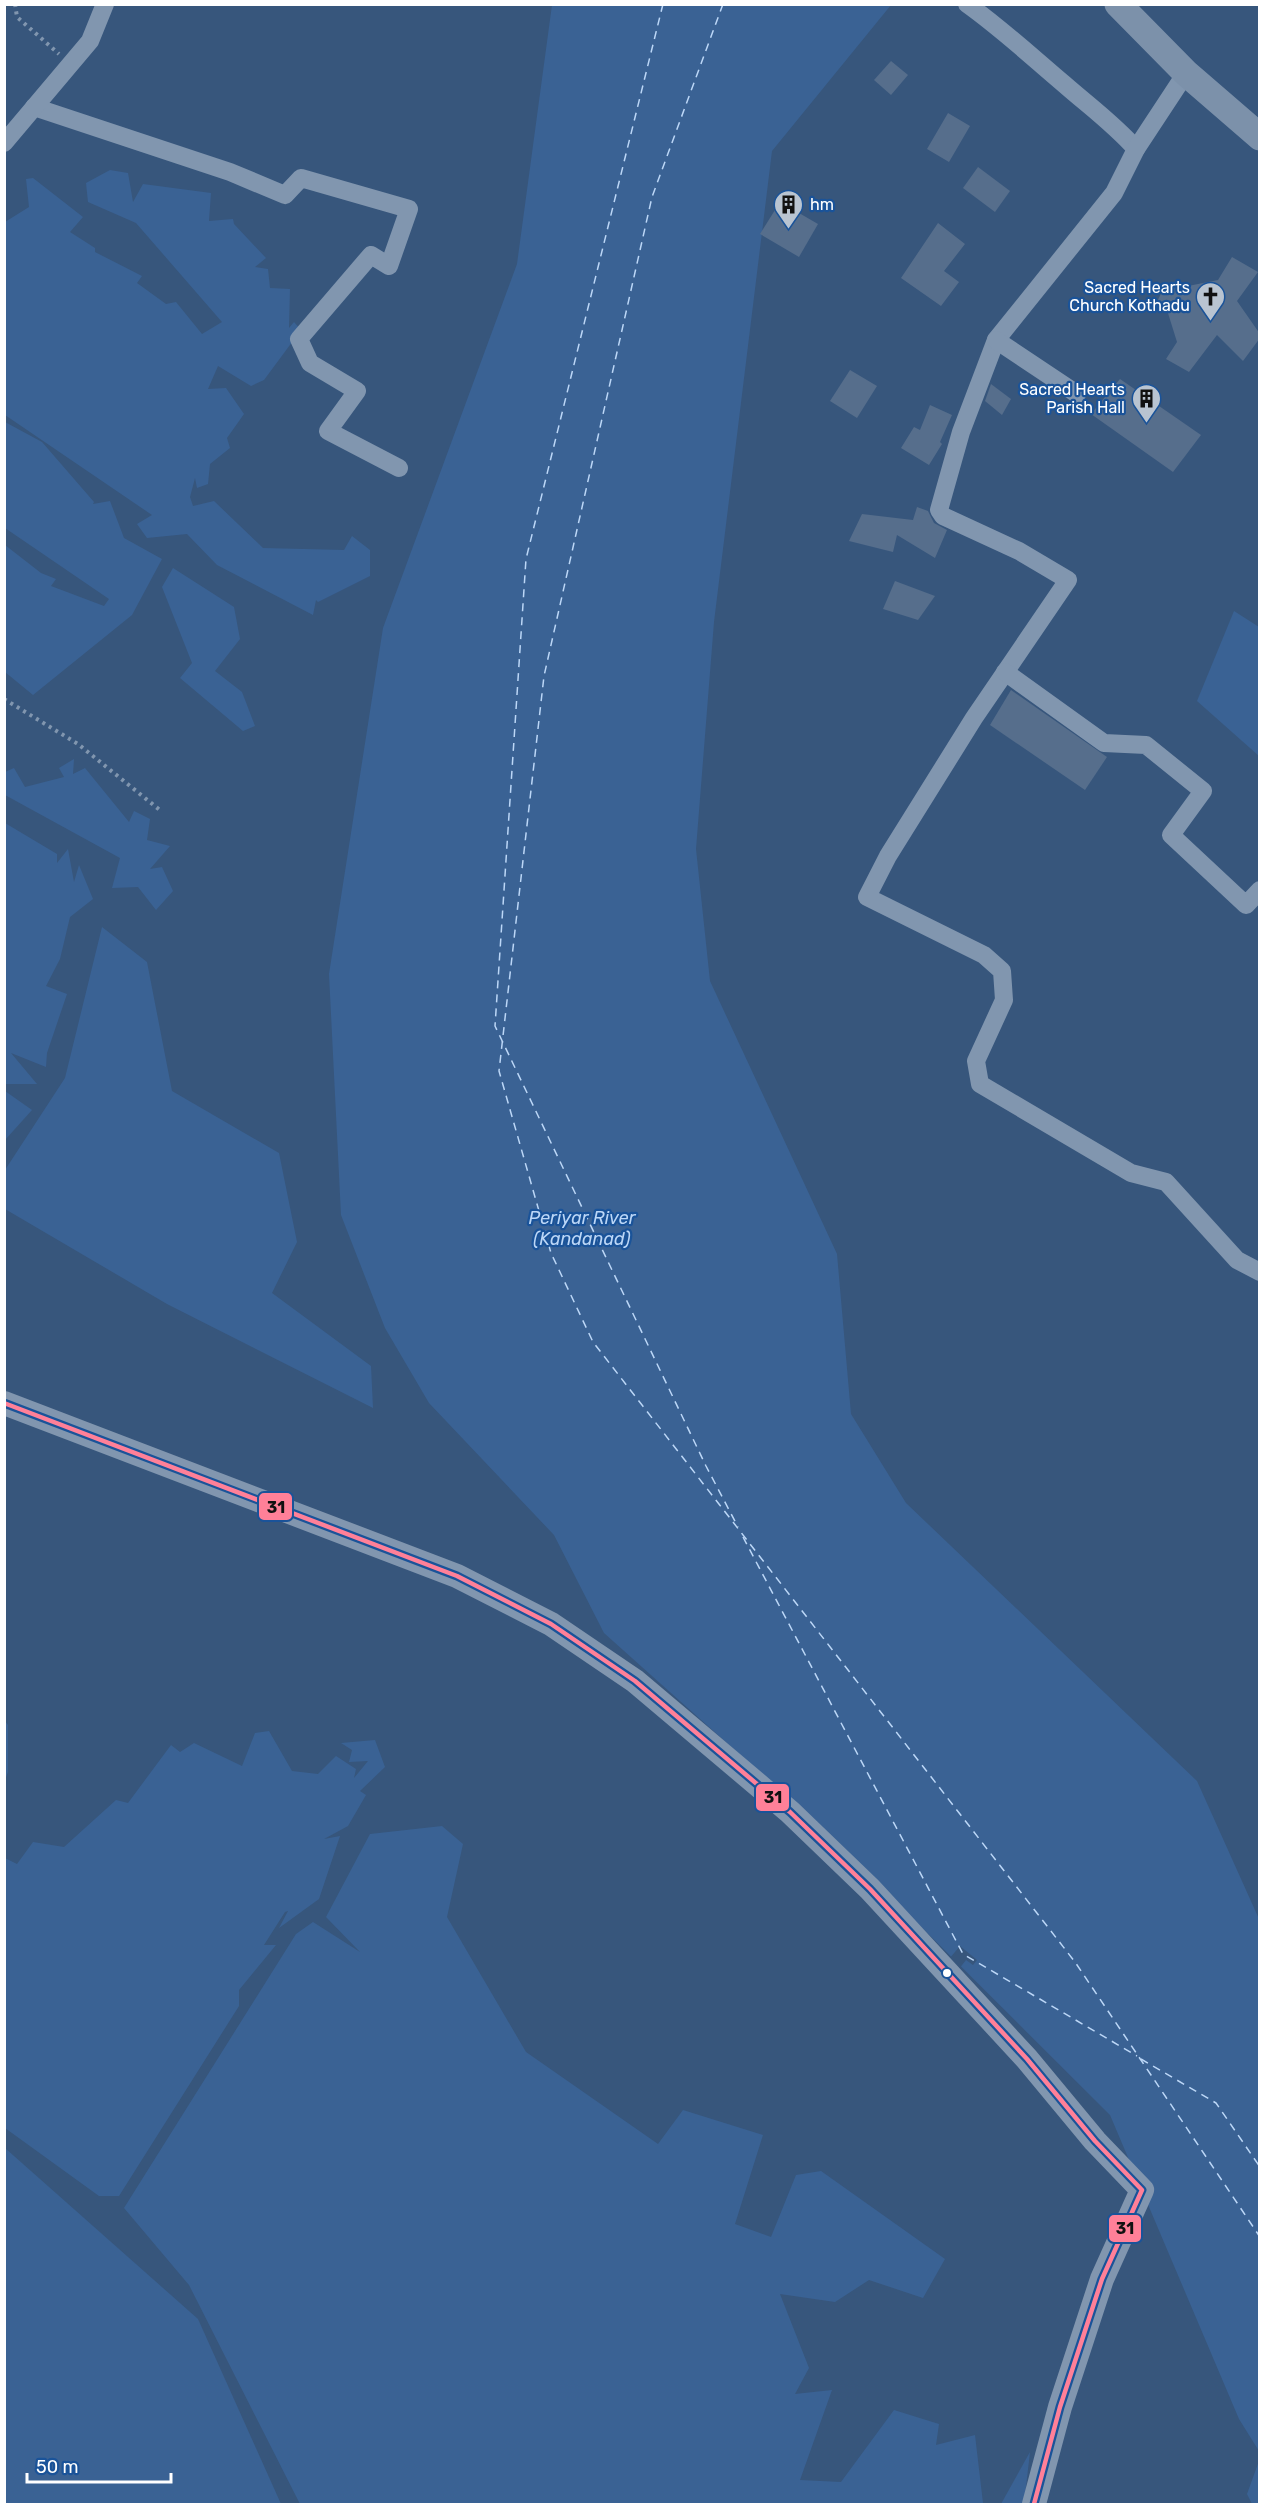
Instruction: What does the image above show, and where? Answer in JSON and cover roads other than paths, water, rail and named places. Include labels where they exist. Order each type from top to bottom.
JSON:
[{"type":"main road","points":[[1118,4],[1186,73],[1260,137]]},
{"type":"street","points":[[4,142],[90,41],[105,4]]},
{"type":"street","points":[[967,4],[1003,30],[1065,85],[1110,120],[1136,149]]},
{"type":"street","points":[[1186,73],[1136,149],[1114,193],[996,340],[961,432],[939,510],[943,516],[1019,551],[1068,580],[1005,672],[894,846],[867,897],[984,955],[1002,971],[1004,1000],[976,1061],[980,1084],[1131,1173],[1166,1182],[1237,1260],[1260,1272]]},
{"type":"street","points":[[34,106],[230,172],[285,195],[301,178],[409,209],[388,266],[371,255],[299,339],[310,363],[357,391],[328,431],[399,468]]},
{"type":"street","points":[[996,340],[1077,394]]},
{"type":"street","points":[[1005,672],[1104,743],[1146,745],[1203,791],[1171,835],[1246,905],[1260,890]]},
{"type":"street","points":[[4,1402],[382,1545],[457,1576],[551,1624],[635,1680],[764,1790],[870,1889],[927,1949],[1027,2059],[1095,2141],[1142,2190],[1102,2279],[1060,2407],[1034,2505]]},
{"type":"water","name":"Periyar River (Kandanad)","points":[[552,5],[891,5],[772,151],[714,622],[696,849],[710,981],[837,1254],[851,1414],[906,1503],[1197,1781],[1259,1919],[1259,2451],[1239,2419],[1110,2115],[824,1830],[604,1633],[554,1535],[429,1403],[385,1328],[341,1215],[329,974],[383,628],[517,264]]},
{"type":"water","points":[[110,170],[128,173],[133,202],[143,184],[211,193],[209,221],[233,219],[234,224],[266,258],[255,267],[268,269],[270,288],[290,289],[289,328],[294,322],[301,330],[264,380],[251,386],[218,366],[208,389],[226,388],[244,414],[227,438],[230,448],[210,464],[208,484],[197,488],[195,478],[190,497],[193,506],[214,501],[263,548],[344,550],[352,536],[370,550],[370,576],[318,602],[316,600],[313,615],[217,565],[187,534],[147,538],[137,524],[152,515],[5,415],[5,222],[29,207],[26,179],[33,178],[83,217],[70,232],[95,248],[95,252],[142,276],[137,283],[166,304],[176,302],[202,334],[222,322],[136,223],[88,202],[86,183]]},
{"type":"water","points":[[5,422],[42,442],[94,502],[93,504],[110,501],[124,538],[162,559],[132,615],[33,695],[5,672],[5,545],[41,573],[56,579],[51,586],[104,606],[109,599],[5,528]]},
{"type":"water","points":[[173,568],[234,607],[240,639],[215,671],[242,692],[255,726],[243,731],[180,678],[192,663],[162,587]]},
{"type":"water","points":[[1234,611],[1259,627],[1259,756],[1197,701]]},
{"type":"water","points":[[74,759],[73,774],[85,768],[129,822],[134,811],[150,819],[147,840],[170,846],[150,869],[162,867],[173,891],[156,910],[138,887],[112,888],[120,858],[5,795],[5,772],[14,768],[25,787],[64,777],[59,768]]},
{"type":"water","points":[[5,823],[57,854],[57,863],[68,849],[74,882],[79,865],[93,899],[70,917],[60,959],[46,986],[67,994],[47,1053],[46,1067],[11,1053],[37,1084],[5,1084]]},
{"type":"water","points":[[102,927],[147,962],[172,1091],[279,1153],[297,1242],[272,1293],[371,1366],[373,1408],[167,1304],[5,1209],[5,1170],[65,1078]]},
{"type":"water","points":[[5,1091],[32,1110],[5,1140]]},
{"type":"water","points":[[5,1721],[8,1725],[8,1772],[5,1780]]},
{"type":"water","points":[[269,1731],[292,1771],[318,1774],[336,1756],[356,1769],[354,1778],[368,1761],[349,1762],[352,1750],[341,1743],[375,1740],[385,1767],[360,1791],[366,1795],[348,1826],[324,1839],[340,1836],[319,1899],[279,1928],[288,1911],[285,1912],[264,1945],[276,1945],[239,1990],[239,2006],[119,2196],[99,2196],[5,2128],[5,1858],[17,1864],[33,1842],[64,1847],[116,1800],[128,1803],[171,1745],[180,1752],[194,1743],[242,1766],[255,1733]]},
{"type":"water","points":[[442,1826],[463,1844],[447,1917],[526,2052],[658,2144],[683,2110],[763,2135],[735,2224],[771,2237],[796,2175],[821,2171],[945,2259],[923,2298],[869,2280],[835,2302],[780,2294],[809,2368],[795,2394],[832,2390],[800,2480],[841,2482],[894,2410],[939,2424],[936,2445],[975,2435],[983,2503],[988,2504],[300,2504],[189,2285],[124,2208],[296,1934],[313,1922],[360,1952],[326,1917],[370,1834]]},
{"type":"water","points":[[5,2148],[198,2319],[281,2504],[5,2504]]},
{"type":"water","points":[[1030,2452],[1024,2504],[1001,2504]]},
{"type":"water","points":[[1259,2461],[1259,2504],[1252,2504],[1247,2494]]},
{"type":"place","name":"hm","points":[[789,230]]},
{"type":"place","name":"Sacred Hearts Church Kothadu","points":[[1211,322]]},
{"type":"place","name":"Sacred Hearts Parish Hall","points":[[1146,424]]}]
